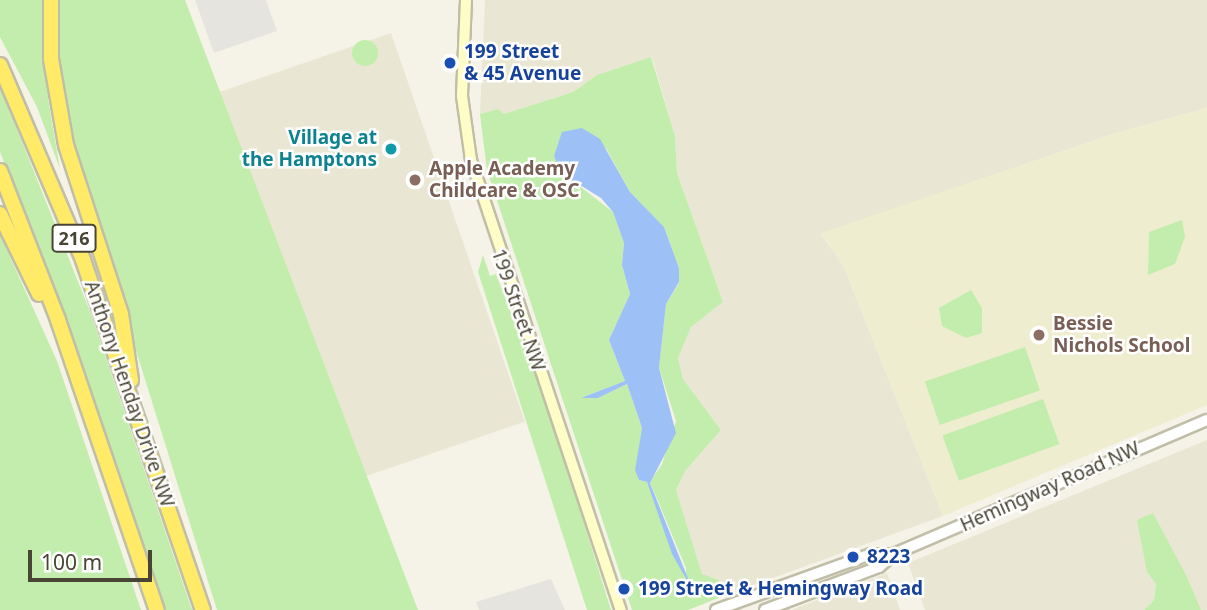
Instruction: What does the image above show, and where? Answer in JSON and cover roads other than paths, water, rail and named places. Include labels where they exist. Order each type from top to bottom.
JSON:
[{"type":"highway","points":[[51,0],[51,59],[58,108],[121,314],[136,416]]},
{"type":"highway","name":"Anthony Henday Drive NW","points":[[0,65],[78,247],[202,610]]},
{"type":"highway","name":"216","points":[[0,171],[82,389],[157,610]]},
{"type":"highway","points":[[0,214],[82,389]]},
{"type":"main road","name":"199 Street NW","points":[[466,0],[462,96],[474,171],[621,610]]},
{"type":"street","name":"Hemingway Road NW","points":[[765,610],[878,567],[894,554],[1207,420]]},
{"type":"street","name":"Hemingway Road NW","points":[[716,610],[871,554],[894,554]]},
{"type":"water","points":[[582,128],[600,139],[630,192],[664,227],[679,268],[679,282],[666,304],[659,368],[676,433],[650,483],[693,591],[672,554],[647,482],[639,480],[635,470],[642,428],[627,384],[598,398],[581,398],[625,381],[609,340],[630,294],[622,265],[624,243],[613,212],[601,198],[562,174],[554,156],[562,132]]},
{"type":"place","name":"199 Street & 45 Avenue","points":[[450,63]]},
{"type":"place","name":"Village at the Hamptons","points":[[391,149]]},
{"type":"place","name":"Apple Academy Childcare & OSC","points":[[415,180]]},
{"type":"place","name":"Bessie Nichols School","points":[[1039,335]]},
{"type":"place","name":"8223","points":[[853,557]]},
{"type":"place","name":"199 Street & Hemingway Road","points":[[624,589]]}]
